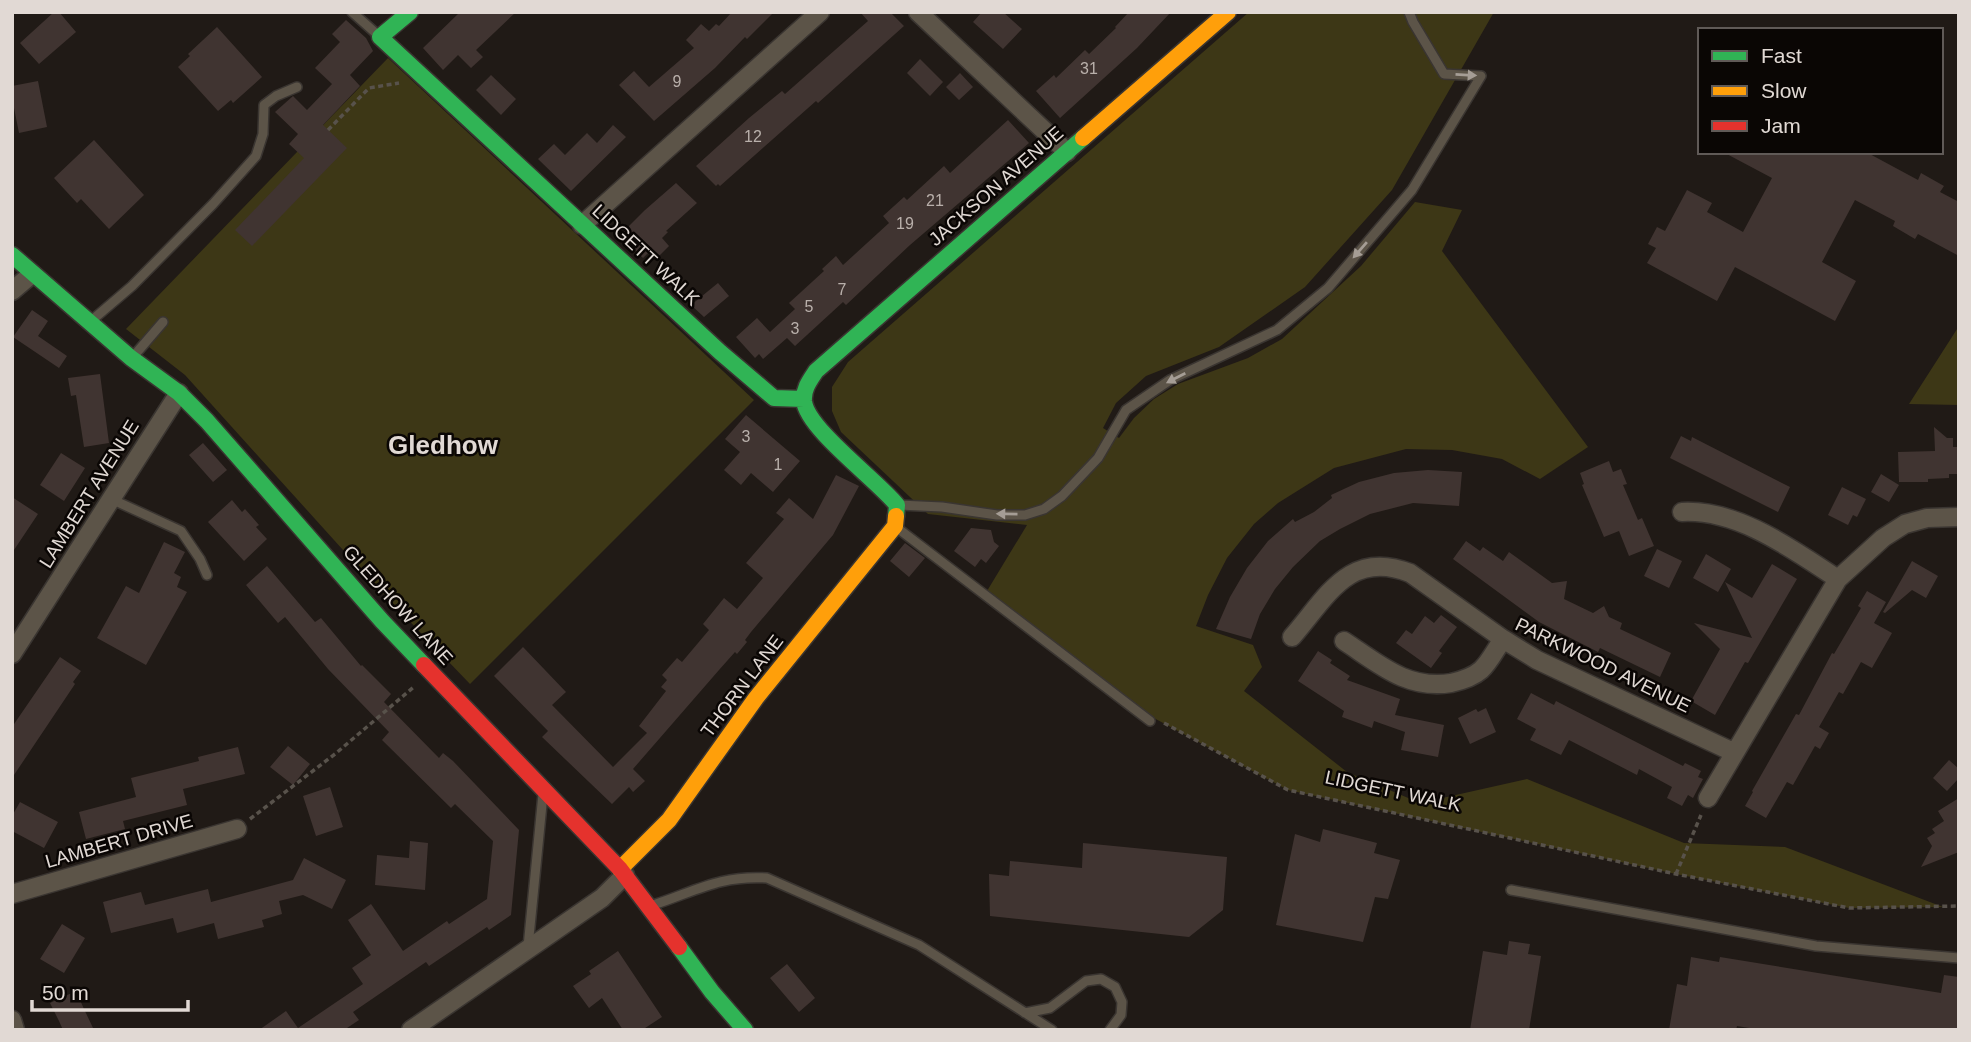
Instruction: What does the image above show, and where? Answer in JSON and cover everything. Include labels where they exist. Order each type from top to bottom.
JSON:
[{"type":"street","points":[[380,37],[410,12]]},
{"type":"street","points":[[582,225],[820,12]]},
{"type":"street","points":[[918,12],[1067,152]]},
{"type":"street","name":"JACKSON AVENUE","points":[[804,399],[806,383],[816,371],[1228,12]]},
{"type":"street","name":"LIDGETT WALK","points":[[380,37],[582,225],[774,398],[804,399]]},
{"type":"street","name":"GLEDHOW LANE","points":[[12,255],[131,358],[180,393],[262,482],[382,621],[623,872],[651,905],[726,1010],[745,1030]]},
{"type":"street","points":[[12,291],[32,274]]},
{"type":"street","name":"LAMBERT AVENUE","points":[[12,654],[180,393]]},
{"type":"street","points":[[804,399],[806,409],[817,425],[888,491],[897,505],[895,526]]},
{"type":"street","points":[[1682,512],[1702,511],[1723,516],[1803,556],[1838,579]]},
{"type":"street","points":[[1708,798],[1838,579],[1883,538],[1905,524],[1927,518],[1959,517]]},
{"type":"street","name":"THORN LANE","points":[[411,1030],[602,898],[669,820],[756,698],[895,526]]},
{"type":"street","name":"PARKWOOD AVENUE","points":[[1292,637],[1340,581],[1356,570],[1374,565],[1392,566],[1410,573],[1503,639],[1538,660],[1733,752]]},
{"type":"street","points":[[1344,641],[1411,682],[1435,685],[1460,681],[1481,670],[1503,639]]},
{"type":"street","name":"LAMBERT DRIVE","points":[[12,894],[237,829]]},
{"type":"street","name":"GLEDHOW LANE","points":[[726,1010],[732,1030]]},
{"type":"street","points":[[12,1020],[15,1030]]},
{"type":"lane","name":"LIDGETT WALK","points":[[352,12],[380,37]]},
{"type":"lane","points":[[897,505],[1025,515],[1044,509],[1062,496],[1098,458],[1126,410],[1170,380],[1276,330],[1328,288],[1412,190],[1480,76],[1444,74],[1409,12]]},
{"type":"lane","points":[[90,323],[141,277],[256,156],[263,134],[264,106],[276,96],[297,87]]},
{"type":"lane","points":[[131,358],[163,322]]},
{"type":"lane","points":[[111,499],[181,531],[196,551],[207,575]]},
{"type":"lane","points":[[895,526],[1150,721]]},
{"type":"lane","points":[[528,949],[543,790]]},
{"type":"lane","points":[[651,905],[716,881],[743,876],[767,878],[919,945],[1052,1030]]},
{"type":"lane","points":[[1511,890],[1816,946],[1959,958]]},
{"type":"lane","points":[[1025,1013],[1050,1008],[1086,981],[1101,979],[1115,987],[1122,1002],[1121,1015],[1110,1030]]},
{"type":"path","points":[[328,130],[369,88],[404,82],[416,70]]},
{"type":"path","points":[[237,829],[335,754],[415,686]]},
{"type":"path","name":"LIDGETT WALK","points":[[1164,723],[1288,790],[1676,874],[1849,908],[1959,906]]},
{"type":"path","points":[[1676,874],[1708,798]]},
{"type":"shaded area","points":[[1249,12],[1494,12],[1392,190],[1305,287],[1219,347],[1146,376],[1116,403],[1103,428],[1119,438],[1134,418],[1154,399],[1178,384],[1248,358],[1282,339],[1361,266],[1415,202],[1462,210],[1442,251],[1588,447],[1540,479],[1502,459],[1452,450],[1406,449],[1334,468],[1278,503],[1254,524],[1227,558],[1196,626],[1253,645],[1262,667],[1244,691],[1347,772],[1420,803],[1527,779],[1684,843],[1785,847],[1943,907],[1849,908],[1676,874],[1288,790],[1152,717],[987,591],[1027,525],[928,514],[841,432],[832,411],[832,387],[848,362]]},
{"type":"shaded area","points":[[388,58],[754,400],[470,684],[371,581],[185,375],[126,329]]},
{"type":"shaded area","points":[[1959,326],[1959,405],[1909,404]]},
{"type":"building","points":[[54,12],[59,12],[76,32],[39,64],[20,43]]},
{"type":"building","points":[[460,12],[516,12],[476,50],[483,57],[471,68],[458,55],[443,70],[423,48]]},
{"type":"building","points":[[732,12],[774,12],[654,121],[619,85],[634,71],[649,87],[694,48],[686,40],[701,24],[709,31],[716,24],[719,26]]},
{"type":"building","points":[[860,12],[890,12],[904,26],[818,103],[816,101],[720,186],[716,186],[696,166],[749,118],[782,91],[785,94],[868,21]]},
{"type":"building","points":[[982,12],[1003,12],[1022,29],[1003,49],[973,22]]},
{"type":"building","points":[[1129,12],[1171,12],[1137,48],[1060,118],[1036,91],[1054,75],[1056,78],[1085,50],[1089,54]]},
{"type":"building","points":[[346,20],[366,38],[373,51],[350,75],[360,86],[323,125],[347,148],[252,246],[235,230],[304,158],[289,144],[298,134],[275,112],[293,96],[307,110],[332,84],[315,68],[340,42],[332,34]]},
{"type":"building","points":[[217,27],[262,77],[233,103],[231,100],[218,111],[178,67]]},
{"type":"building","points":[[920,59],[943,82],[930,96],[907,73]]},
{"type":"building","points":[[960,73],[973,87],[959,100],[946,87]]},
{"type":"building","points":[[491,75],[516,99],[501,115],[476,90]]},
{"type":"building","points":[[38,81],[47,127],[19,133],[12,86]]},
{"type":"building","points":[[1008,120],[1029,143],[910,245],[846,305],[843,302],[795,346],[787,338],[763,359],[759,354],[755,358],[736,337],[757,318],[770,332],[795,309],[789,303],[824,271],[822,269],[836,256],[843,265],[889,223],[883,216],[904,197],[907,200],[944,166],[950,173]]},
{"type":"building","points":[[613,125],[626,137],[571,191],[538,159],[554,144],[565,155],[587,133],[597,143]]},
{"type":"building","points":[[94,140],[144,195],[109,229],[81,199],[77,203],[54,178]]},
{"type":"building","points":[[1727,154],[1870,154],[1918,180],[1921,173],[1944,186],[1940,192],[1959,202],[1959,256],[1918,234],[1915,239],[1893,226],[1895,221],[1855,200],[1822,262],[1856,281],[1835,321],[1735,267],[1717,301],[1647,263],[1656,248],[1648,244],[1657,227],[1665,231],[1687,190],[1712,203],[1707,212],[1743,232],[1772,178]]},
{"type":"building","points":[[676,183],[697,203],[666,231],[668,232],[662,238],[669,246],[656,259],[649,252],[643,258],[620,235]]},
{"type":"building","points":[[718,283],[729,296],[704,317],[691,305]]},
{"type":"building","points":[[32,310],[48,321],[38,336],[67,356],[59,368],[13,337]]},
{"type":"building","points":[[100,374],[109,443],[84,447],[76,395],[71,396],[68,378]]},
{"type":"building","points":[[746,415],[800,461],[773,492],[751,473],[741,485],[724,470],[740,452],[725,439]]},
{"type":"building","points":[[1934,427],[1947,438],[1953,438],[1953,447],[1959,447],[1959,474],[1949,474],[1949,478],[1928,479],[1928,482],[1899,482],[1898,452],[1935,451]]},
{"type":"building","points":[[1681,436],[1691,441],[1692,437],[1790,487],[1778,512],[1670,458]]},
{"type":"building","points":[[203,443],[227,470],[213,482],[189,455]]},
{"type":"building","points":[[61,453],[85,468],[64,501],[40,485]]},
{"type":"building","points":[[1609,461],[1613,472],[1621,469],[1627,484],[1623,485],[1638,520],[1642,518],[1654,546],[1629,556],[1619,531],[1604,537],[1582,485],[1584,484],[1580,473]]},
{"type":"building","points":[[1428,470],[1462,472],[1459,506],[1413,503],[1370,514],[1340,529],[1320,541],[1275,589],[1260,614],[1251,639],[1216,629],[1247,568],[1268,541],[1293,519],[1295,522],[1314,512],[1332,498],[1331,495],[1359,482],[1394,473]]},
{"type":"building","points":[[1881,474],[1899,485],[1889,502],[1871,492]]},
{"type":"building","points":[[836,475],[859,486],[833,535],[751,632],[737,654],[735,652],[633,769],[645,781],[633,792],[629,787],[612,804],[542,737],[548,731],[494,676],[523,647],[566,692],[552,705],[613,767],[647,733],[639,726],[666,691],[661,687],[667,680],[662,675],[677,658],[682,662],[709,630],[703,624],[724,598],[737,609],[763,578],[746,563],[784,519],[776,513],[789,498],[813,519]]},
{"type":"building","points":[[1842,487],[1866,499],[1857,517],[1853,515],[1848,525],[1828,515]]},
{"type":"building","points":[[12,497],[38,514],[12,553]]},
{"type":"building","points":[[232,500],[242,512],[245,509],[267,539],[244,561],[208,522]]},
{"type":"building","points":[[971,528],[991,530],[994,542],[999,546],[986,563],[981,559],[975,567],[954,551]]},
{"type":"building","points":[[1466,541],[1480,551],[1483,547],[1503,561],[1509,552],[1552,583],[1567,581],[1564,599],[1593,613],[1604,606],[1609,617],[1622,623],[1620,629],[1671,653],[1660,677],[1600,648],[1598,652],[1539,622],[1453,559]]},
{"type":"building","points":[[164,542],[185,552],[174,573],[181,577],[177,587],[187,592],[146,665],[97,638],[126,586],[139,593]]},
{"type":"building","points":[[905,543],[925,558],[909,577],[890,561]]},
{"type":"building","points":[[1657,549],[1682,561],[1669,588],[1644,576]]},
{"type":"building","points":[[1706,554],[1731,569],[1718,592],[1693,578]]},
{"type":"building","points":[[1912,561],[1938,576],[1926,598],[1912,590],[1883,612]]},
{"type":"building","points":[[1772,564],[1797,579],[1715,715],[1691,701],[1720,649],[1694,623],[1752,638],[1725,582],[1752,598]]},
{"type":"building","points":[[267,566],[315,622],[321,618],[361,666],[391,694],[384,702],[439,758],[443,753],[453,761],[519,830],[511,915],[489,930],[487,927],[429,966],[426,962],[353,1012],[359,1020],[344,1030],[259,1030],[286,1011],[298,1028],[363,984],[352,968],[371,955],[348,920],[371,904],[403,951],[447,921],[449,924],[487,899],[493,841],[455,804],[451,808],[382,740],[389,732],[328,669],[285,617],[278,623],[246,585]]},
{"type":"building","points":[[1867,591],[1886,602],[1874,623],[1892,633],[1872,668],[1861,662],[1843,694],[1839,692],[1819,727],[1829,733],[1820,749],[1815,746],[1793,785],[1787,782],[1766,818],[1745,806],[1796,714],[1799,715],[1832,653],[1834,654],[1861,608],[1858,606]]},
{"type":"building","points":[[1441,615],[1457,627],[1439,651],[1442,653],[1431,668],[1396,643],[1406,630],[1412,634],[1425,616],[1434,623]]},
{"type":"building","points":[[1318,651],[1350,676],[1347,680],[1400,699],[1395,715],[1444,725],[1438,757],[1401,750],[1405,732],[1374,721],[1372,728],[1342,717],[1344,711],[1298,681]]},
{"type":"building","points":[[60,657],[81,671],[12,778],[12,727]]},
{"type":"building","points":[[1531,693],[1554,705],[1556,701],[1683,766],[1685,763],[1701,771],[1698,777],[1703,779],[1693,798],[1688,795],[1682,806],[1667,798],[1672,787],[1639,769],[1637,775],[1569,740],[1561,755],[1530,740],[1536,729],[1517,719]]},
{"type":"building","points":[[1486,708],[1496,732],[1470,744],[1458,718],[1476,709],[1478,712]]},
{"type":"building","points":[[288,746],[310,764],[293,785],[270,767]]},
{"type":"building","points":[[238,747],[245,774],[183,789],[187,805],[123,821],[125,829],[86,839],[79,812],[136,797],[131,778],[199,761],[198,757]]},
{"type":"building","points":[[1949,760],[1959,769],[1959,778],[1947,791],[1933,778]]},
{"type":"building","points":[[330,787],[343,827],[316,836],[303,796]]},
{"type":"building","points":[[1959,798],[1959,852],[1921,867],[1932,846],[1927,838],[1935,833],[1932,829],[1944,821],[1938,811]]},
{"type":"building","points":[[20,802],[58,822],[44,848],[12,831],[12,816]]},
{"type":"building","points":[[1323,829],[1377,843],[1374,853],[1400,860],[1388,899],[1375,897],[1363,942],[1276,925],[1295,834],[1320,842]]},
{"type":"building","points":[[410,841],[428,843],[425,890],[375,885],[377,855],[409,858]]},
{"type":"building","points":[[1083,843],[1227,857],[1223,910],[1189,937],[990,916],[989,874],[1009,876],[1010,861],[1082,868]]},
{"type":"building","points":[[304,858],[346,880],[332,909],[303,895],[279,901],[282,914],[262,920],[264,927],[218,939],[214,923],[177,933],[173,918],[111,933],[103,902],[141,892],[145,905],[208,889],[211,902],[293,880]]},
{"type":"building","points":[[62,924],[85,938],[64,973],[40,959]]},
{"type":"building","points":[[1509,941],[1530,944],[1528,954],[1541,956],[1529,1030],[1470,1030],[1483,951],[1507,955]]},
{"type":"building","points":[[618,951],[662,1017],[642,1030],[623,1030],[602,998],[589,1008],[573,986]]},
{"type":"building","points":[[1691,957],[1719,962],[1720,957],[1941,993],[1944,975],[1959,977],[1959,1030],[1761,1030],[1737,1026],[1736,1030],[1669,1030],[1677,984],[1687,986]]},
{"type":"building","points":[[787,964],[815,998],[799,1012],[770,978]]},
{"type":"building","points":[[76,991],[94,1030],[63,1030],[50,1003]]},
{"type":"traffic: fast","points":[[410,12],[380,37],[720,352],[774,398],[804,399]]},
{"type":"traffic: fast","points":[[896,516],[897,505],[817,426],[804,401],[807,385],[816,371],[1083,138]]},
{"type":"traffic: fast","points":[[12,255],[131,358],[179,393],[424,665]]},
{"type":"traffic: fast","points":[[679,947],[712,992],[745,1030]]},
{"type":"traffic: slow","points":[[1083,138],[1228,12]]},
{"type":"traffic: slow","points":[[620,869],[669,820],[756,698],[895,526],[896,516]]},
{"type":"traffic: jam","points":[[424,665],[620,869],[679,947]]},
{"type":"district","name":"Gledhow","points":[[443,445]]}]
